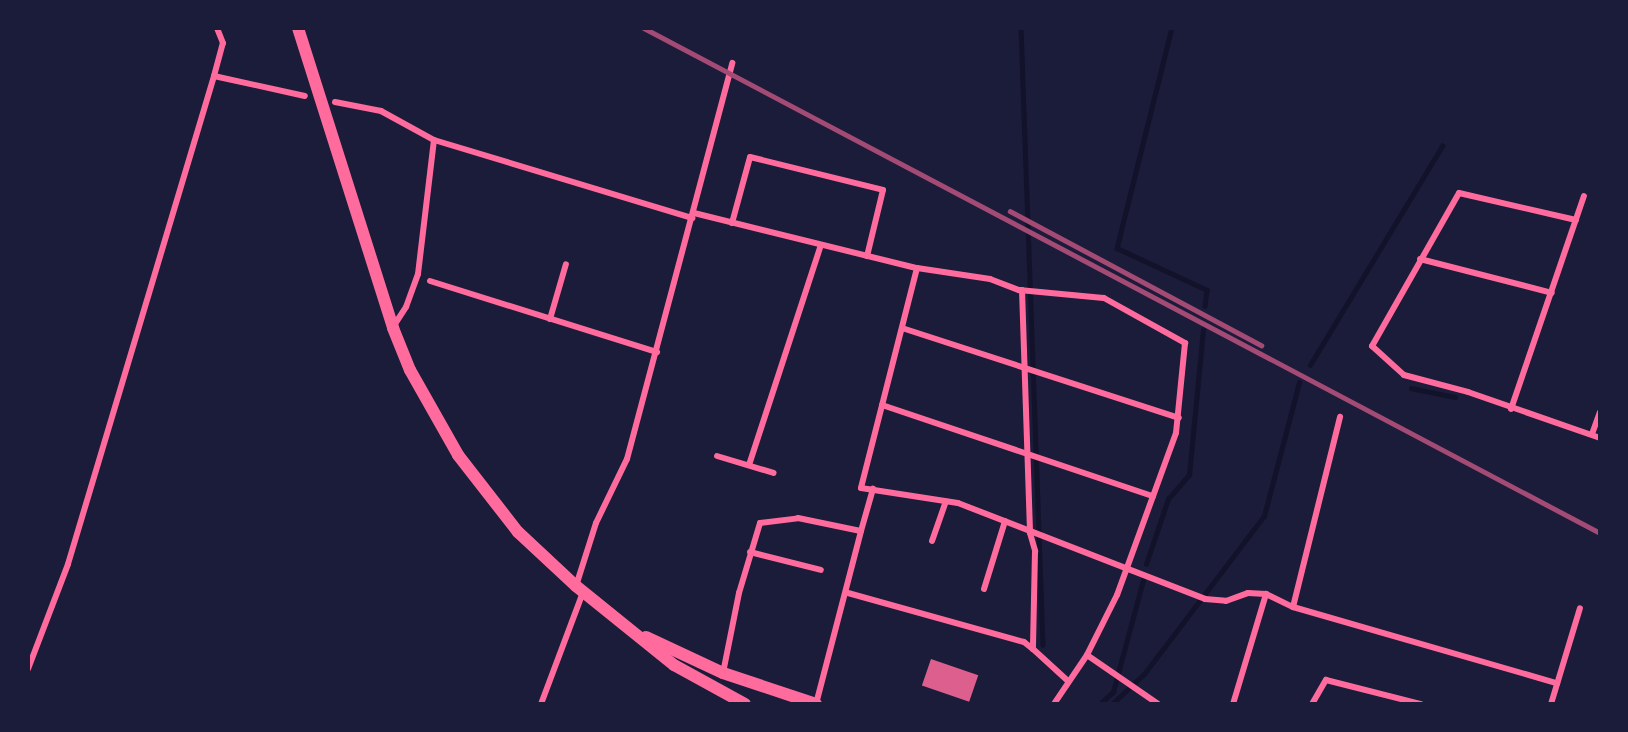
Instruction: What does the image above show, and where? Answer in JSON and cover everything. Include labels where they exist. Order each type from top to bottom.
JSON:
[{"type":"main road","points":[[298,28],[393,328],[410,370],[458,455],[518,532],[579,589],[681,670],[746,704]]},
{"type":"main road","points":[[619,621],[675,652],[723,673],[816,704]]},
{"type":"street","points":[[28,669],[68,564],[214,75],[223,43],[217,28]]},
{"type":"street","points":[[541,704],[579,589],[596,522],[627,459],[732,63]]},
{"type":"street","points":[[214,75],[305,96]]},
{"type":"street","points":[[335,102],[381,111],[435,140],[693,216],[732,223],[917,268],[990,279],[1023,290],[1104,298],[1185,343],[1179,418],[1153,496],[1126,569],[1087,655],[1054,704]]},
{"type":"street","points":[[393,328],[406,307],[417,274],[435,140]]},
{"type":"street","points":[[732,223],[750,157],[883,190],[867,256]]},
{"type":"street","points":[[1576,220],[1460,192],[1374,339],[1375,351],[1404,375],[1468,392],[1599,438]]},
{"type":"street","points":[[1511,409],[1584,196]]},
{"type":"street","points":[[750,465],[820,245]]},
{"type":"street","points":[[1420,259],[1552,293]]},
{"type":"street","points":[[550,319],[566,264]]},
{"type":"street","points":[[917,268],[861,488],[946,501],[1005,520],[1048,540],[1205,599],[1226,601],[1248,593],[1266,594],[1293,607],[1557,683]]},
{"type":"street","points":[[430,281],[657,352]]},
{"type":"street","points":[[1023,290],[1032,533],[1035,551],[1033,649]]},
{"type":"street","points":[[902,328],[1179,418]]},
{"type":"street","points":[[882,405],[1153,496]]},
{"type":"street","points":[[1592,434],[1599,412]]},
{"type":"street","points":[[1293,607],[1340,417]]},
{"type":"street","points":[[717,456],[774,473]]},
{"type":"street","points":[[816,704],[848,593],[861,531],[873,489]]},
{"type":"street","points":[[932,541],[946,501]]},
{"type":"street","points":[[723,673],[750,552],[760,523],[798,518],[861,531]]},
{"type":"street","points":[[984,589],[1005,520]]},
{"type":"street","points":[[750,552],[820,570]]},
{"type":"street","points":[[848,593],[1024,642],[1068,681]]},
{"type":"street","points":[[1233,704],[1266,594]]},
{"type":"street","points":[[1551,704],[1580,608]]},
{"type":"street","points":[[1087,655],[1140,689],[1158,704]]},
{"type":"street","points":[[1312,704],[1326,680],[1421,704]]},
{"type":"building","points":[[931,659],[978,675],[969,702],[922,685]]},
{"type":"waterway","points":[[1021,28],[1043,645]]},
{"type":"waterway","points":[[1172,28],[1117,248],[1207,290],[1205,306]]},
{"type":"waterway","points":[[1310,365],[1442,146]]},
{"type":"waterway","points":[[1146,564],[1168,499],[1189,475],[1203,330]]},
{"type":"waterway","points":[[1112,704],[1144,674],[1264,516],[1299,383]]},
{"type":"waterway","points":[[1411,388],[1455,397]]},
{"type":"waterway","points":[[1100,704],[1113,692],[1143,580]]},
{"type":"railway","points":[[644,28],[1600,533]]},
{"type":"railway","points":[[1010,211],[1261,345]]}]
